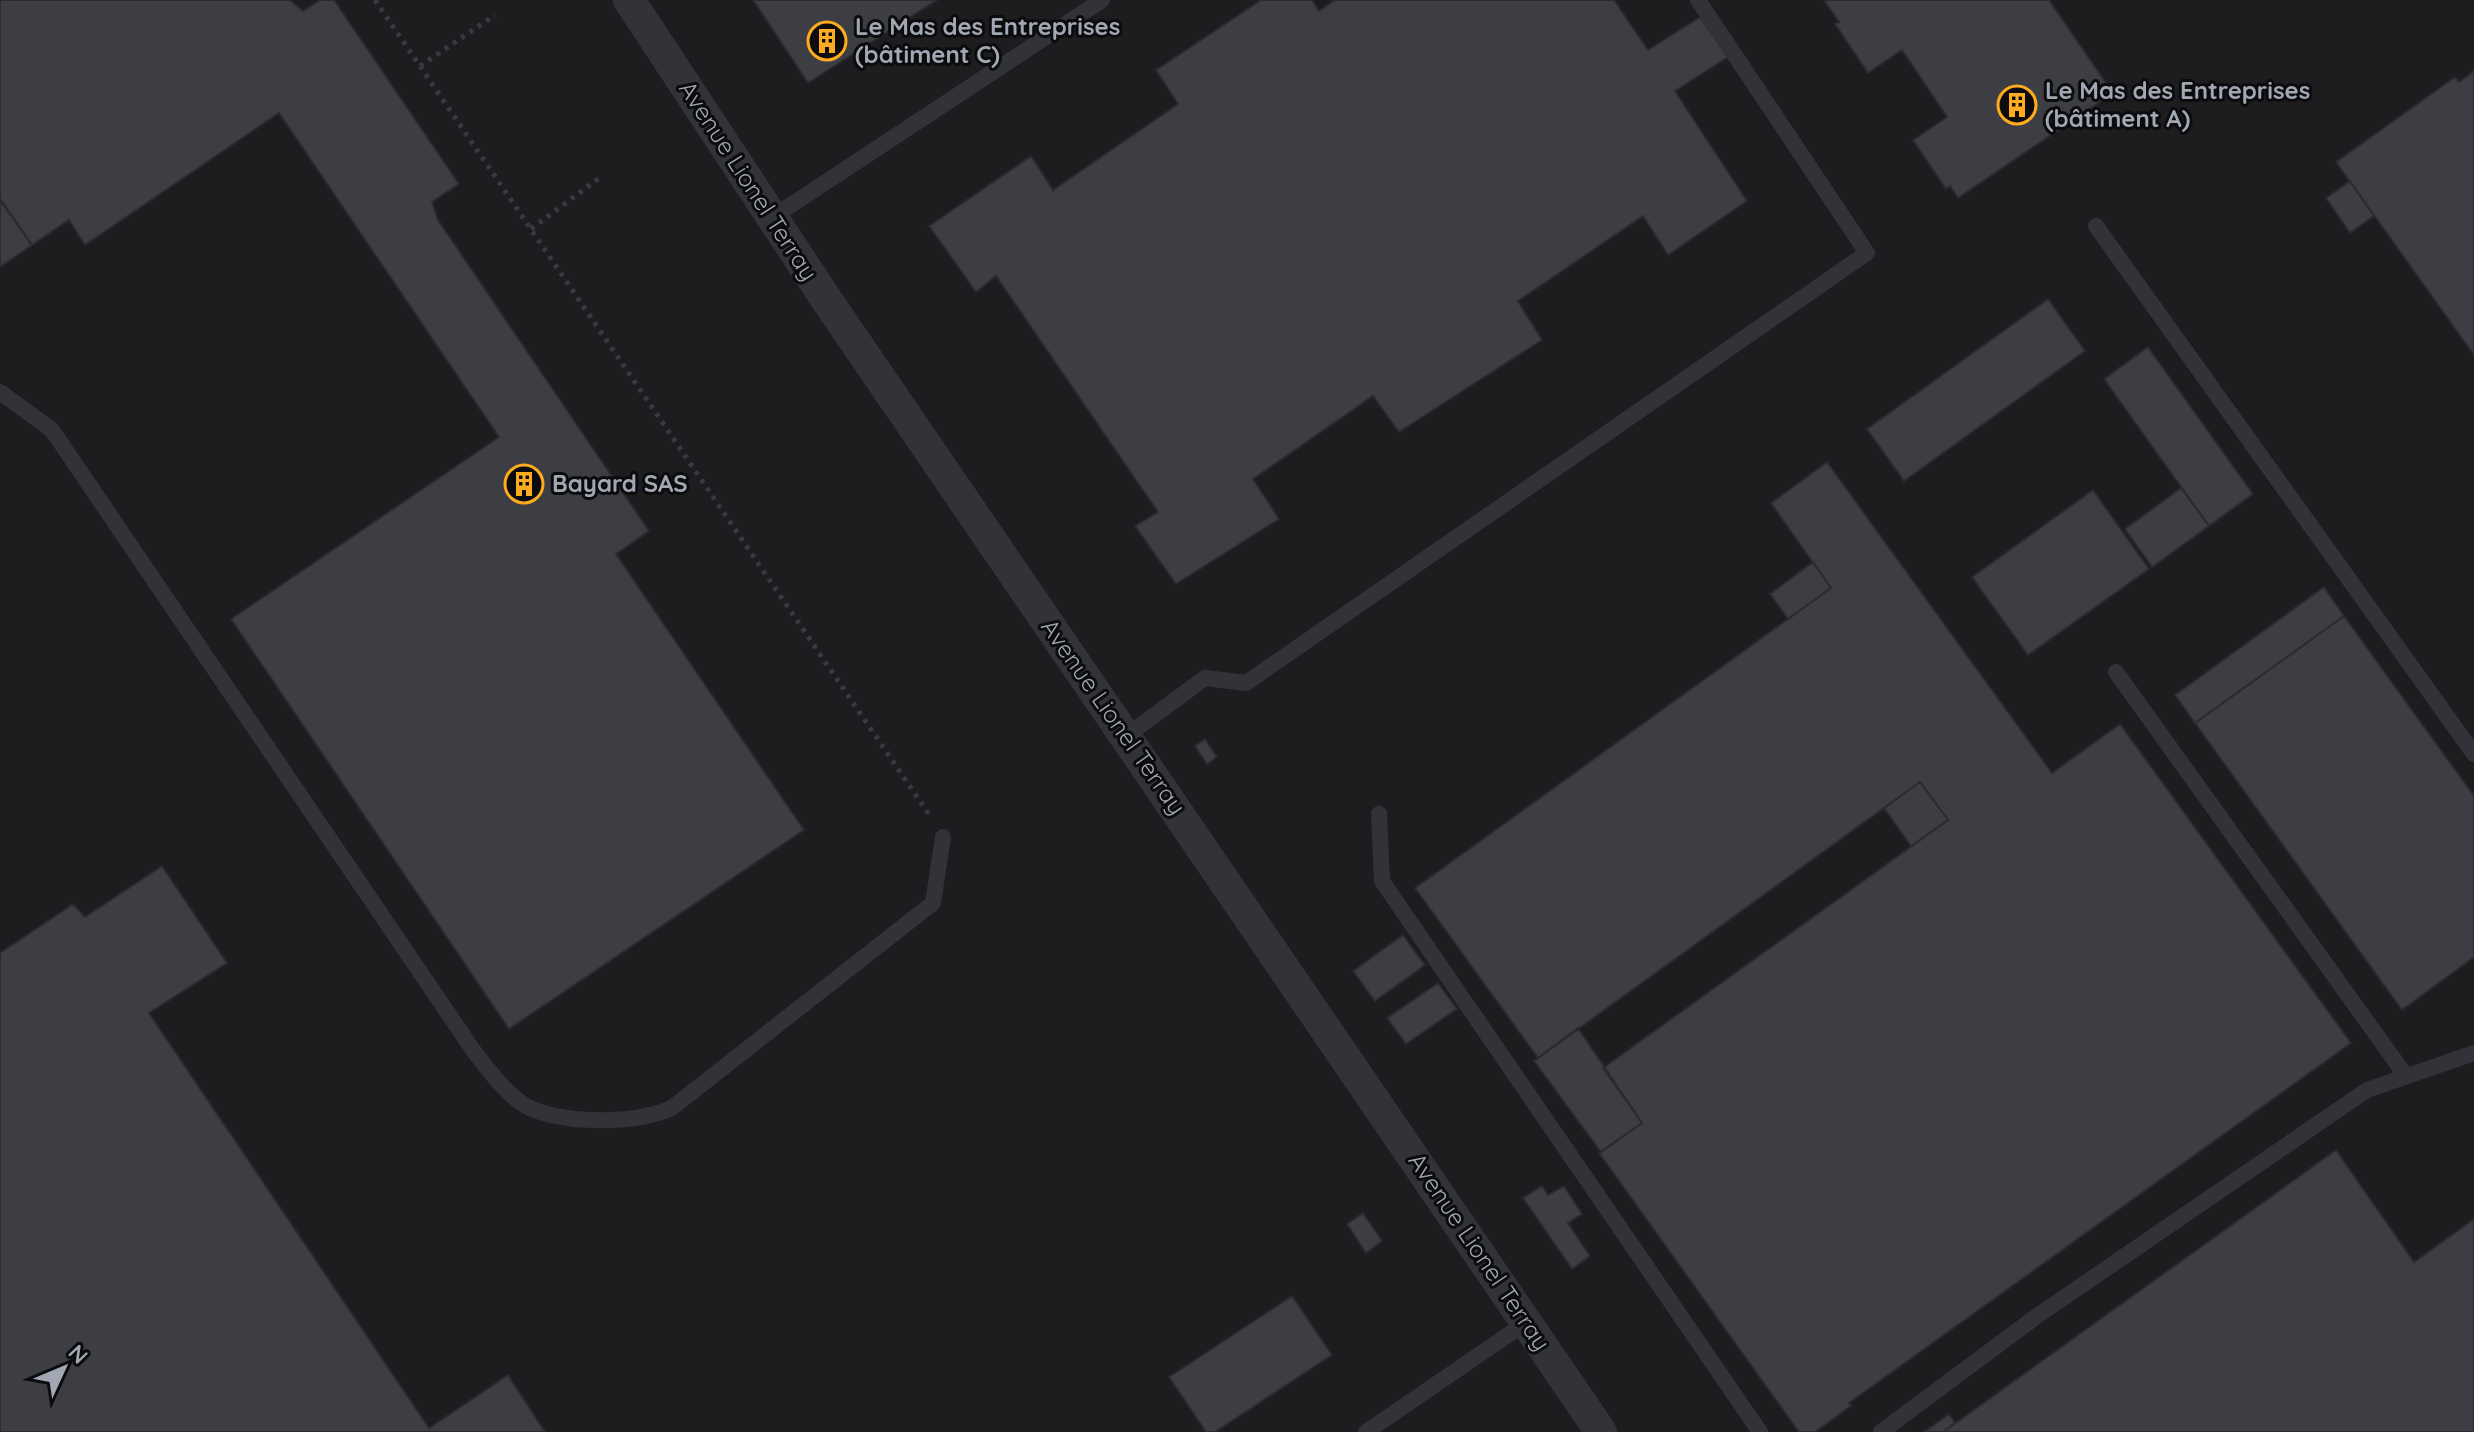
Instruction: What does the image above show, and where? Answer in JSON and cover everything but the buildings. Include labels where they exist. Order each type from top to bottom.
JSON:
[{"type":"street","name":"Avenue Lionel Terray","points":[[629,0],[773,217],[1601,1432]]},
{"type":"lane","points":[[773,217],[1102,0]]},
{"type":"lane","points":[[1126,736],[1205,678],[1246,683],[1867,253],[1698,0]]},
{"type":"lane","points":[[2096,226],[2474,754]]},
{"type":"lane","points":[[0,392],[52,430],[473,1050],[509,1093],[526,1106],[543,1113],[622,1122],[661,1114],[673,1107],[933,903],[943,837]]},
{"type":"lane","points":[[2116,672],[2406,1076]]},
{"type":"lane","points":[[1379,814],[1382,881],[1760,1432]]},
{"type":"lane","points":[[1881,1432],[2037,1316],[2367,1090],[2474,1053]]},
{"type":"lane","points":[[1366,1432],[1527,1322]]},
{"type":"path","points":[[375,0],[943,837]]},
{"type":"path","points":[[420,66],[495,15]]},
{"type":"path","points":[[531,229],[602,176]]},
{"type":"shaded area","points":[[0,0],[2474,0],[2474,1432],[0,1432]]},
{"type":"place","name":"Le Mas des Entreprises (bâtiment C)","points":[[827,41]]},
{"type":"place","name":"Le Mas des Entreprises (bâtiment A)","points":[[2017,105]]},
{"type":"place","name":"Bayard SAS","points":[[524,484]]}]
